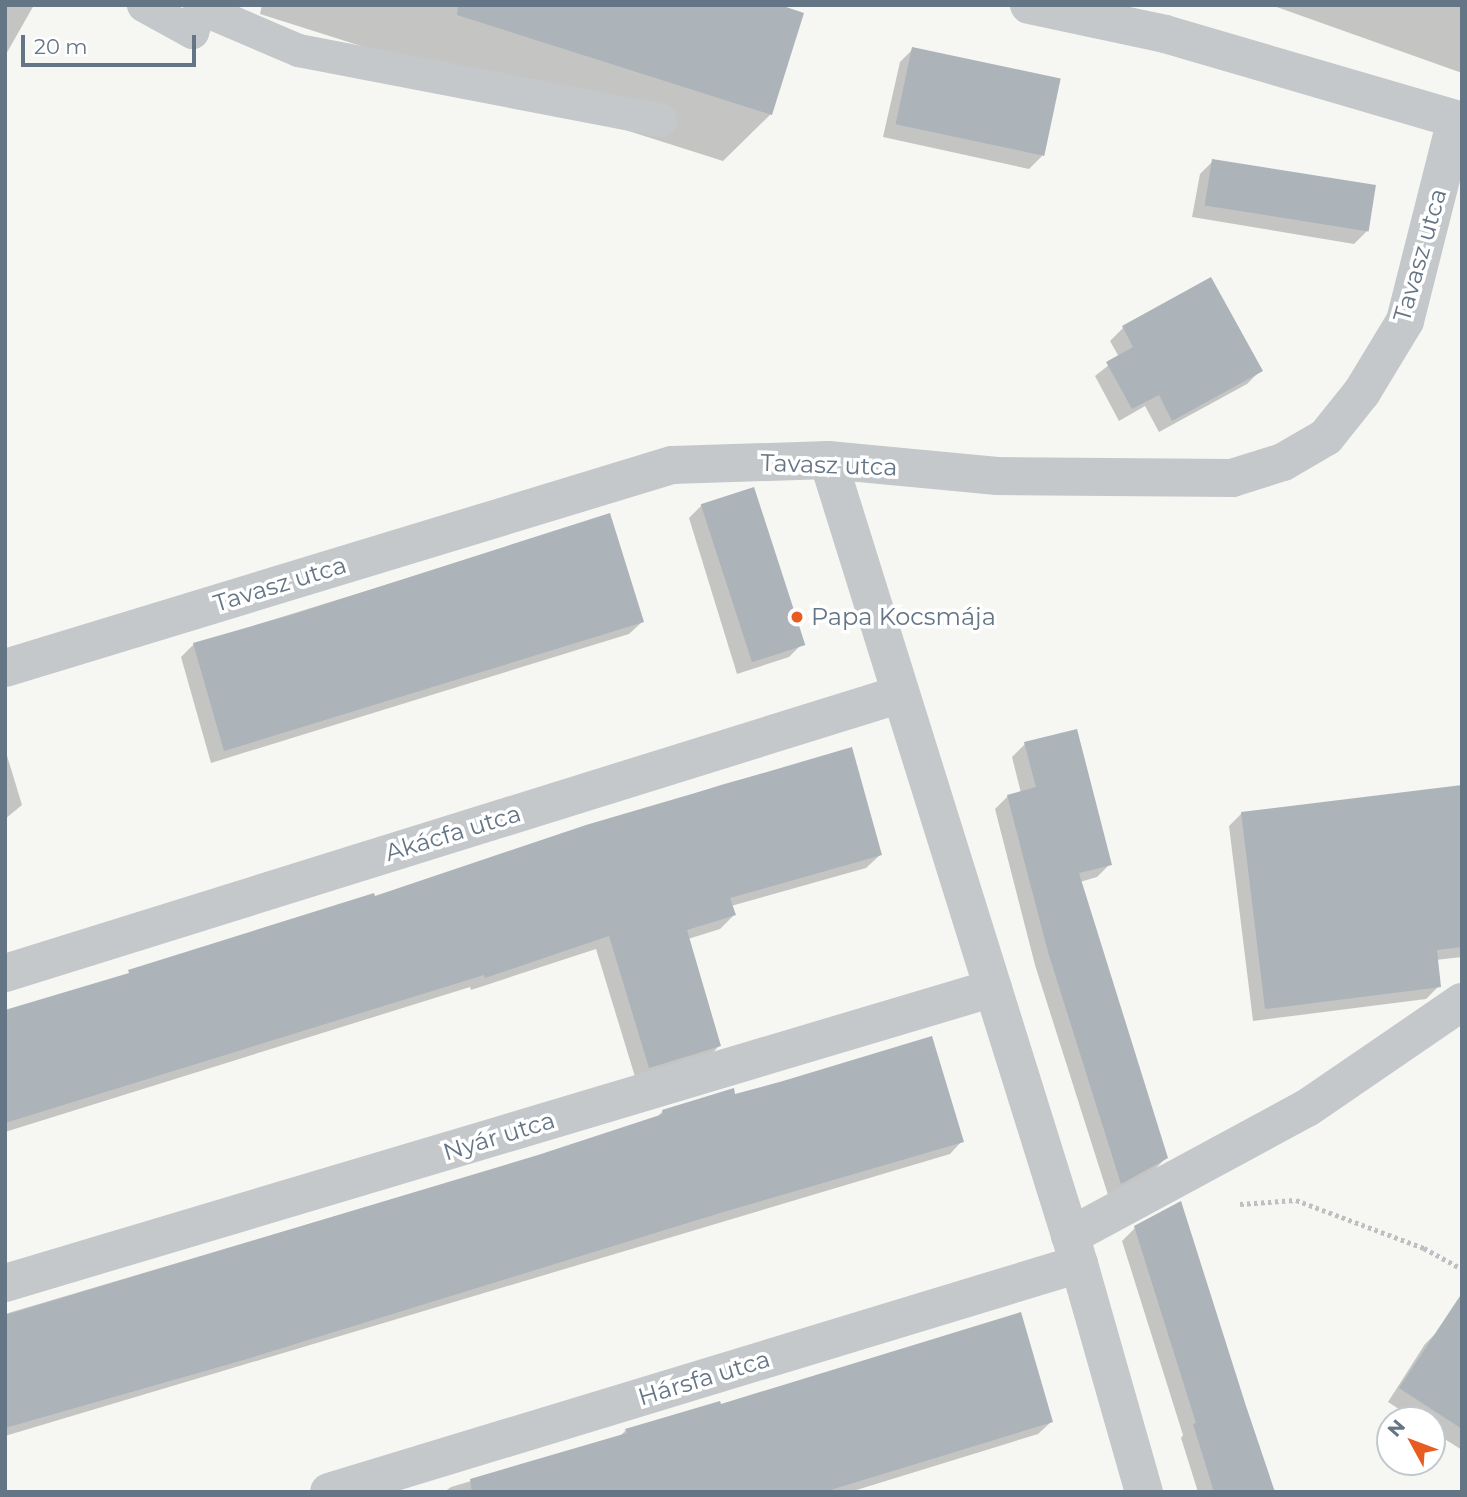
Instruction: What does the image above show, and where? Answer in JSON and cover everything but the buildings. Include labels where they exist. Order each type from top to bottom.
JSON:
[{"type":"street","points":[[1029,5],[1165,34],[1459,120]]},
{"type":"street","name":"Tavasz utca","points":[[5,668],[672,465],[828,460],[997,475],[1232,478],[1283,462],[1326,437],[1362,392],[1405,321],[1459,120]]},
{"type":"street","points":[[828,460],[1074,1250],[1144,1492]]},
{"type":"street","name":"Akácfa utca","points":[[5,972],[901,694]]},
{"type":"street","name":"Nyár utca","points":[[5,1283],[993,988]]},
{"type":"street","name":"Hársfa utca","points":[[329,1492],[1074,1250],[1165,1184],[1307,1108],[1462,1002]]},
{"type":"lane","points":[[143,5],[192,32],[201,7],[298,50],[660,120]]},
{"type":"path","points":[[1165,1184],[1231,1204],[1296,1200],[1424,1248],[1462,1269]]},
{"type":"place","name":"Papa Kocsmája","points":[[797,617]]}]
